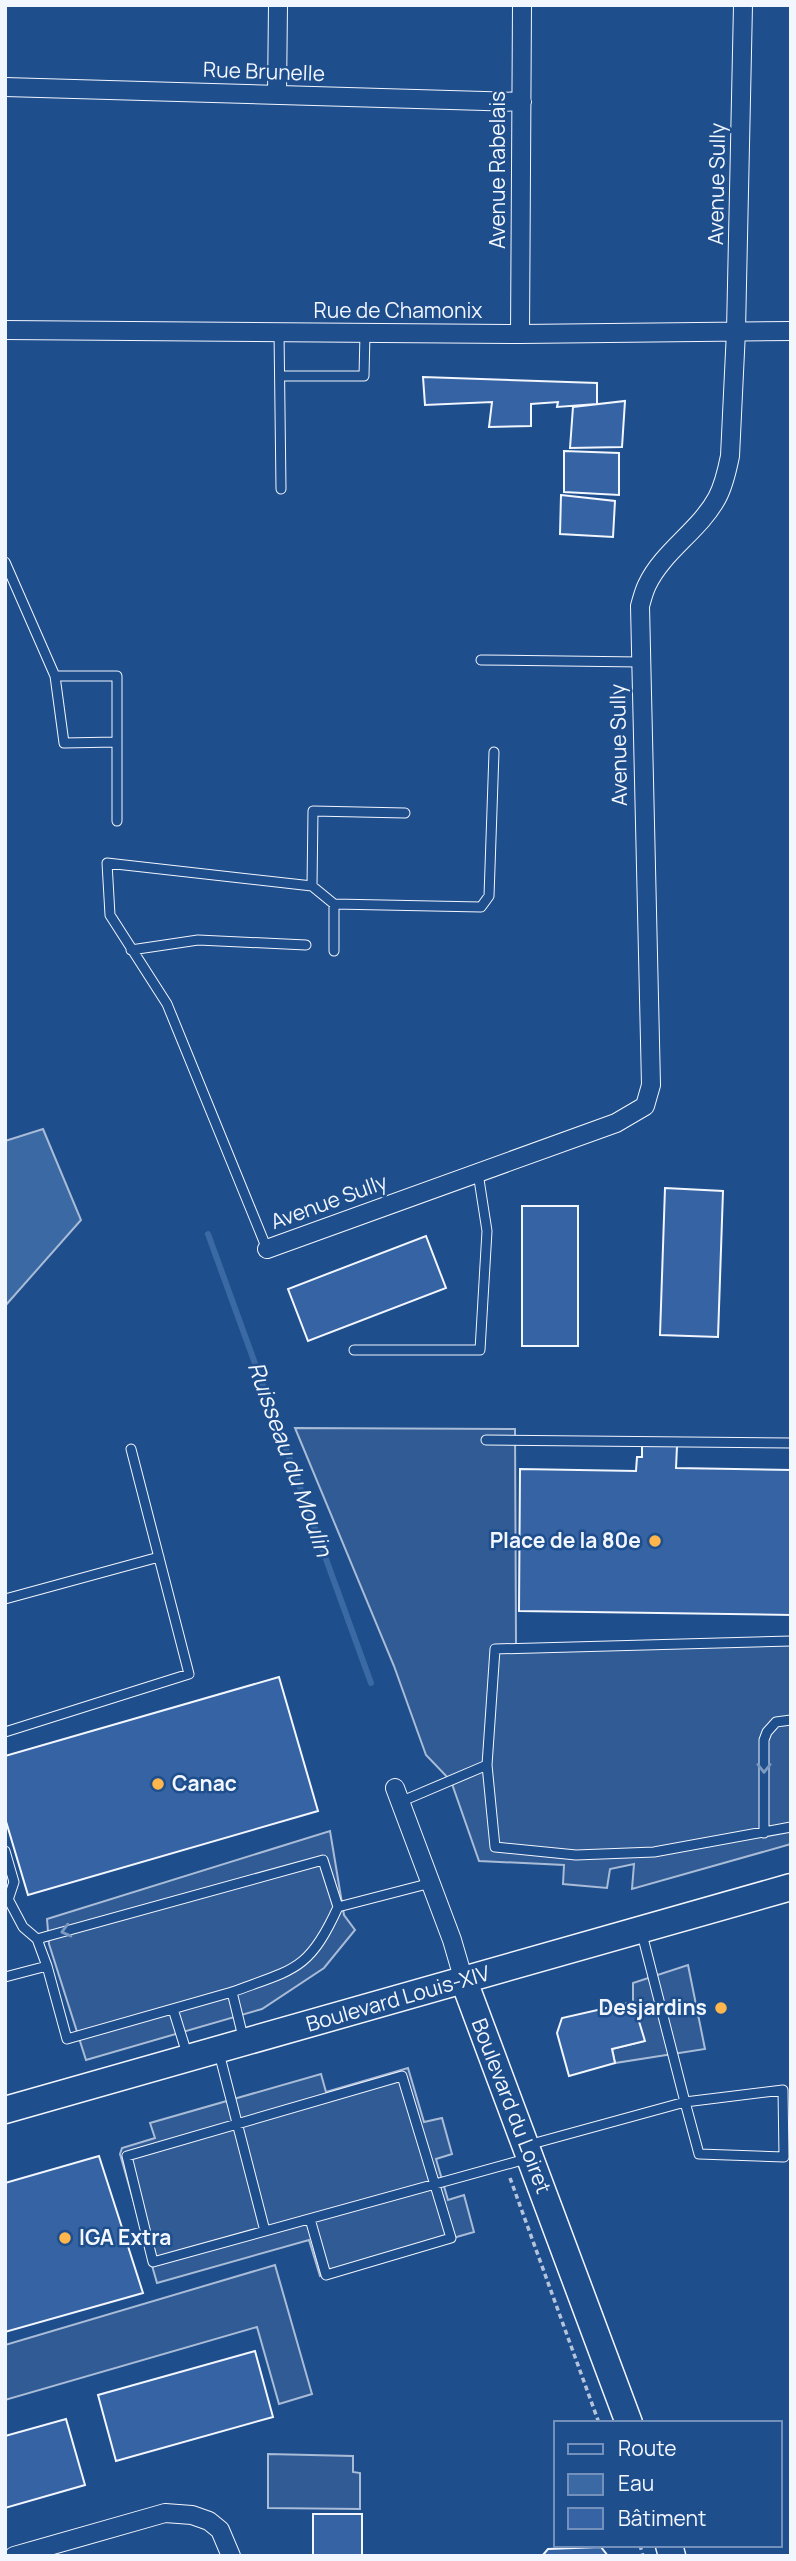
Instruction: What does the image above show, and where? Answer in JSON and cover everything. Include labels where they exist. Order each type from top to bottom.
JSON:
[{"type":"main road","name":"Boulevard Louis-XIV","points":[[5,2110],[791,1887]]},
{"type":"main road","name":"Boulevard du Loiret","points":[[464,1981],[628,2421]]},
{"type":"street","points":[[277,95],[278,5]]},
{"type":"street","name":"Avenue Rabelais","points":[[520,334],[522,5]]},
{"type":"street","name":"Avenue Sully","points":[[267,1249],[616,1123],[645,1106],[651,1085],[640,606],[647,584],[657,568],[707,514],[717,498],[730,456],[736,331],[743,5]]},
{"type":"street","name":"Rue Brunelle","points":[[5,87],[522,102]]},
{"type":"street","name":"Rue de Chamonix","points":[[5,330],[520,334],[791,331]]},
{"type":"street","name":"Boulevard du Loiret","points":[[398,1795],[452,1940],[464,1981]]},
{"type":"street","points":[[14,2556],[165,2513],[192,2515],[209,2521],[220,2530],[231,2556]]},
{"type":"lane","points":[[279,332],[281,489]]},
{"type":"lane","points":[[279,376],[364,376],[365,333]]},
{"type":"lane","points":[[5,562],[55,676],[64,743],[116,743]]},
{"type":"lane","points":[[481,660],[640,662]]},
{"type":"lane","points":[[55,676],[117,676],[117,821]]},
{"type":"lane","points":[[267,1249],[167,1004],[110,915],[107,863],[312,886],[334,904],[481,907],[489,896],[494,752]]},
{"type":"lane","points":[[312,886],[313,811],[405,814]]},
{"type":"lane","points":[[334,904],[334,951]]},
{"type":"lane","points":[[131,950],[198,940],[306,945]]},
{"type":"lane","points":[[354,1350],[480,1350],[487,1231],[478,1173]]},
{"type":"lane","points":[[486,1440],[791,1443]]},
{"type":"lane","points":[[5,1732],[189,1674],[131,1450]]},
{"type":"lane","points":[[5,1599],[159,1557]]},
{"type":"lane","points":[[791,1641],[495,1649],[487,1765],[495,1847],[576,1855],[654,1852],[791,1827]]},
{"type":"lane","points":[[764,1833],[764,1740],[776,1722],[791,1720]]},
{"type":"lane","points":[[398,1795],[487,1765]]},
{"type":"lane","points":[[5,1851],[14,1882],[7,1895],[23,1927],[37,1939],[67,2039],[232,1992],[296,1968],[315,1950],[338,1907],[323,1860],[37,1939]]},
{"type":"lane","points":[[338,1907],[431,1884]]},
{"type":"lane","points":[[310,2219],[326,2275],[451,2238],[434,2185],[402,2076],[127,2155],[153,2262],[434,2185],[685,2102],[783,2090],[784,2157],[699,2154],[685,2102],[641,1929]]},
{"type":"lane","points":[[5,1977],[47,1966]]},
{"type":"lane","points":[[232,1992],[244,2043]]},
{"type":"lane","points":[[173,2009],[188,2058]]},
{"type":"lane","points":[[218,2050],[265,2231]]},
{"type":"shaded area","points":[[295,1428],[515,1429],[516,1645],[791,1641],[791,1844],[632,1889],[634,1864],[610,1869],[607,1888],[563,1884],[564,1865],[479,1861],[451,1781],[426,1755],[394,1666]]},
{"type":"shaded area","points":[[330,1831],[344,1915],[355,1930],[324,1968],[262,2009],[86,2060],[49,1944],[47,1919]]},
{"type":"shaded area","points":[[688,1965],[705,2049],[615,2063],[612,2049],[644,2041],[633,2002],[633,1983]]},
{"type":"shaded area","points":[[408,2068],[424,2122],[442,2118],[452,2154],[436,2159],[448,2200],[464,2195],[474,2232],[320,2276],[309,2240],[157,2283],[120,2154],[122,2148],[155,2138],[150,2123],[321,2074],[326,2092]]},
{"type":"shaded area","points":[[275,2265],[312,2394],[279,2404],[257,2327],[5,2400],[5,2345]]},
{"type":"shaded area","points":[[268,2454],[353,2456],[353,2472],[360,2473],[360,2509],[268,2508]]},
{"type":"water","points":[[43,1129],[81,1220],[5,1306],[5,1141]]},
{"type":"building","points":[[423,377],[597,383],[597,404],[557,407],[558,402],[531,404],[531,426],[489,427],[492,402],[425,405]]},
{"type":"building","points":[[625,401],[622,447],[570,448],[573,407]]},
{"type":"building","points":[[564,451],[619,453],[619,495],[564,492]]},
{"type":"building","points":[[561,495],[615,501],[613,537],[560,534]]},
{"type":"building","points":[[665,1188],[723,1191],[718,1337],[660,1335]]},
{"type":"building","points":[[522,1206],[578,1206],[578,1346],[522,1346]]},
{"type":"building","points":[[426,1236],[446,1288],[308,1341],[288,1289]]},
{"type":"building","name":"Place de la 80e","points":[[642,1445],[677,1446],[676,1468],[791,1470],[791,1615],[519,1611],[520,1469],[636,1471],[637,1457],[642,1457]]},
{"type":"building","name":"Canac","points":[[279,1677],[318,1811],[28,1895],[5,1818],[5,1756]]},
{"type":"building","points":[[633,2002],[645,2041],[612,2049],[615,2063],[569,2076],[557,2033],[562,2018]]},
{"type":"building","name":"IGA Extra","points":[[99,2156],[143,2293],[5,2332],[5,2183]]},
{"type":"building","points":[[255,2351],[273,2417],[116,2461],[98,2395]]},
{"type":"building","points":[[66,2419],[85,2485],[5,2508],[5,2436]]},
{"type":"building","points":[[313,2514],[362,2514],[362,2556],[313,2556]]},
{"type":"building","points":[[601,2547],[608,2556],[542,2556],[548,2549]]},
{"type":"waterway","name":"Ruisseau du Moulin","points":[[208,1234],[371,1683]]},
{"type":"place","name":"Place de la 80e","points":[[655,1541]]},
{"type":"place","name":"Canac","points":[[158,1784]]},
{"type":"place","name":"Desjardins","points":[[721,2008]]},
{"type":"place","name":"IGA Extra","points":[[65,2238]]}]
